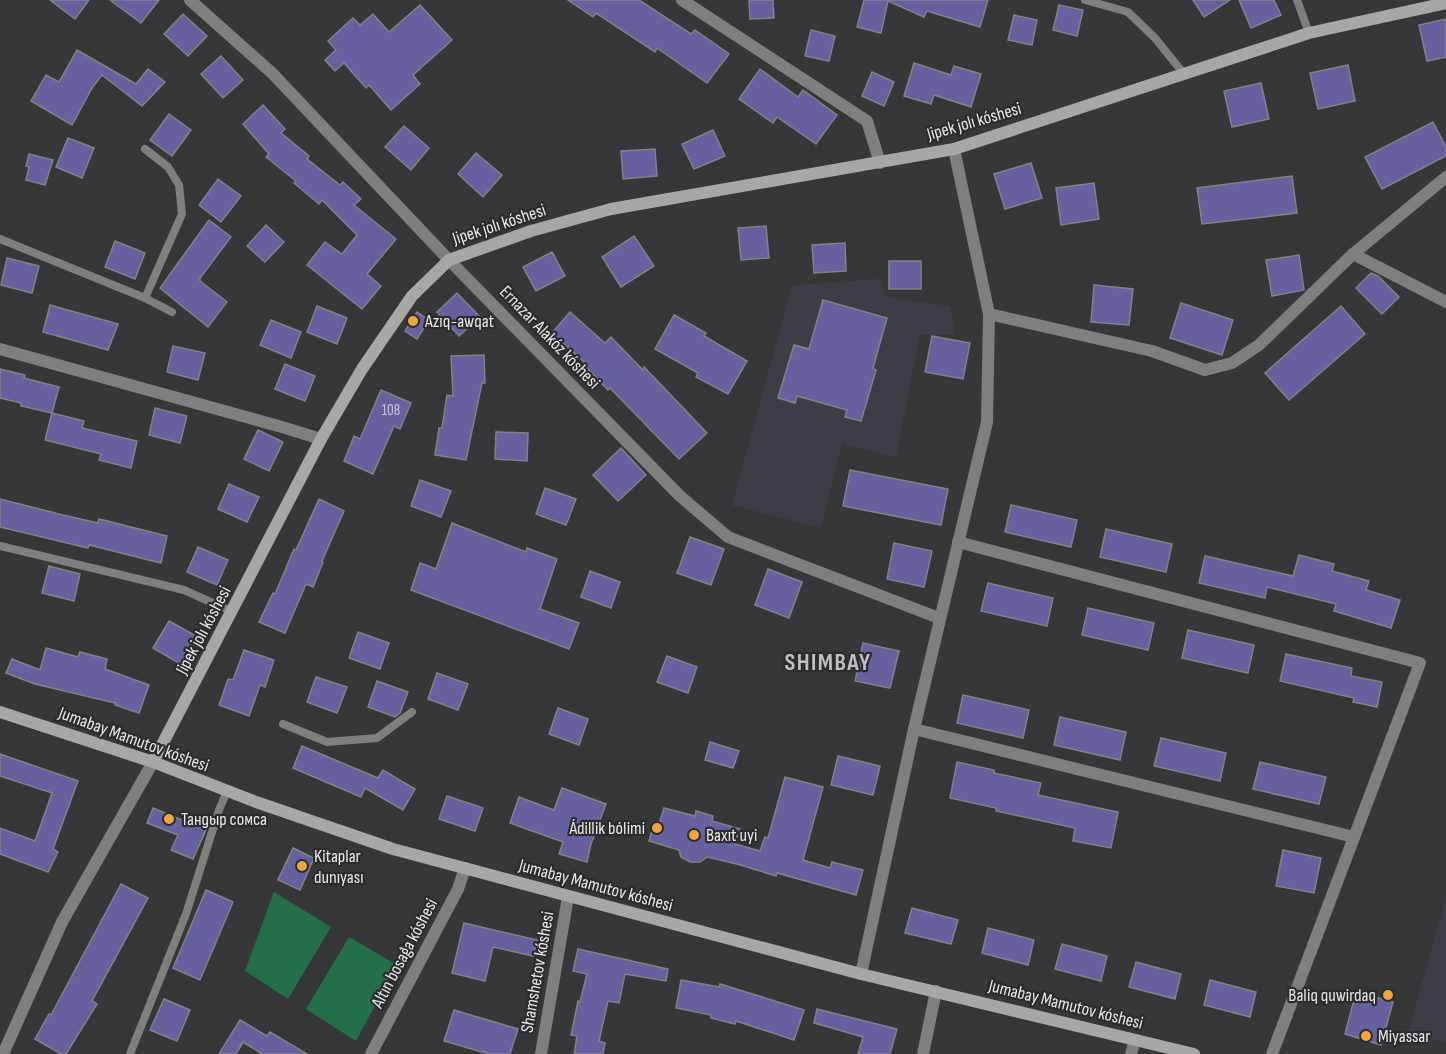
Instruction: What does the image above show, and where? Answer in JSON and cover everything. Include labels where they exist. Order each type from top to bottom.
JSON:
[{"type":"street","name":"Ernazar Alakóz kóshesi","points":[[190,0],[272,73],[449,260],[680,496],[728,537],[939,618]]},
{"type":"street","points":[[682,0],[867,121],[880,163]]},
{"type":"street","name":"Jipek jolı kóshesi","points":[[3,1054],[62,922],[153,762],[321,440],[362,369],[412,296],[449,260],[531,231],[611,209],[954,149],[1309,33],[1446,3]]},
{"type":"street","points":[[861,974],[939,618],[987,422],[989,314],[954,149]]},
{"type":"street","points":[[989,314],[1152,351],[1205,370],[1232,363],[1259,345],[1353,254],[1446,177]]},
{"type":"street","points":[[1353,254],[1446,302]]},
{"type":"street","points":[[0,349],[282,427],[321,440]]},
{"type":"street","points":[[958,542],[1420,663],[1272,1054]]},
{"type":"street","name":"Jumabay Mamutov kóshesi","points":[[0,712],[153,762],[227,791],[393,849],[861,974],[1194,1054]]},
{"type":"street","points":[[914,729],[1354,837]]},
{"type":"street","name":"Altın bosaǵa kóshesi","points":[[371,1054],[458,889],[465,868]]},
{"type":"street","name":"Shamshetov kóshesi","points":[[541,1054],[568,897]]},
{"type":"street","points":[[923,1054],[936,991]]},
{"type":"street","points":[[1131,1054],[1135,1040]]},
{"type":"lane","points":[[1085,0],[1128,12],[1155,38],[1184,74]]},
{"type":"lane","points":[[1297,0],[1309,33]]},
{"type":"lane","points":[[145,149],[168,167],[179,185],[182,214],[145,298]]},
{"type":"lane","points":[[0,239],[145,298],[171,312]]},
{"type":"lane","points":[[0,546],[184,590],[233,612]]},
{"type":"lane","points":[[283,724],[327,742],[377,738],[412,712]]},
{"type":"lane","points":[[130,1054],[186,914],[227,791]]},
{"type":"shaded area","points":[[880,279],[885,297],[950,306],[955,335],[920,335],[896,457],[842,444],[821,528],[732,505],[792,285]]},
{"type":"shaded area","points":[[1446,897],[1446,1043],[1408,1033]]},
{"type":"green space","points":[[274,892],[331,927],[288,999],[245,971]]},
{"type":"green space","points":[[349,937],[397,965],[356,1041],[306,1009]]},
{"type":"building","points":[[50,0],[89,0],[75,19]]},
{"type":"building","points":[[110,0],[159,0],[141,23]]},
{"type":"building","points":[[568,0],[639,0],[691,34],[695,30],[729,54],[707,83],[657,48],[655,52],[596,13],[593,17]]},
{"type":"building","points":[[749,0],[773,0],[774,18],[750,19]]},
{"type":"building","points":[[864,0],[988,0],[980,27],[927,11],[924,17],[888,1],[881,33],[857,27]]},
{"type":"building","points":[[1193,0],[1230,0],[1204,17]]},
{"type":"building","points":[[1239,0],[1274,0],[1281,15],[1251,28]]},
{"type":"building","points":[[420,5],[452,40],[413,75],[420,84],[391,110],[369,85],[366,88],[344,63],[335,71],[325,60],[336,50],[328,41],[353,18],[360,25],[373,14],[389,32]]},
{"type":"building","points":[[1059,5],[1083,10],[1077,36],[1053,30]]},
{"type":"building","points":[[183,14],[207,36],[188,56],[164,34]]},
{"type":"building","points":[[1014,15],[1037,20],[1032,45],[1008,40]]},
{"type":"building","points":[[1446,19],[1446,57],[1427,61],[1419,25]]},
{"type":"building","points":[[811,30],[835,36],[829,61],[805,56]]},
{"type":"building","points":[[77,50],[136,84],[148,69],[165,82],[142,106],[102,75],[92,88],[72,125],[31,101],[46,75],[59,82]]},
{"type":"building","points":[[221,56],[243,80],[223,98],[201,74]]},
{"type":"building","points":[[914,63],[951,75],[954,66],[981,74],[971,107],[934,95],[931,104],[904,96]]},
{"type":"building","points":[[1348,65],[1355,101],[1318,109],[1310,73]]},
{"type":"building","points":[[760,69],[798,97],[803,90],[837,115],[816,144],[777,117],[773,123],[739,99]]},
{"type":"building","points":[[872,72],[894,82],[884,106],[862,96]]},
{"type":"building","points":[[1261,83],[1269,119],[1232,127],[1224,91]]},
{"type":"building","points":[[263,105],[285,129],[281,133],[309,156],[307,159],[340,185],[343,182],[361,199],[354,205],[396,239],[367,274],[381,286],[362,309],[307,265],[325,242],[342,254],[357,235],[322,200],[319,204],[294,183],[296,181],[266,157],[269,154],[243,124]]},
{"type":"building","points":[[169,114],[191,130],[172,156],[150,140]]},
{"type":"building","points":[[1433,122],[1446,147],[1446,156],[1382,189],[1365,157]]},
{"type":"building","points":[[404,126],[429,148],[411,170],[385,147]]},
{"type":"building","points":[[713,130],[725,156],[694,169],[682,144]]},
{"type":"building","points":[[68,138],[94,148],[82,178],[56,167]]},
{"type":"building","points":[[655,149],[657,176],[623,179],[621,151]]},
{"type":"building","points":[[476,153],[502,175],[483,197],[458,174]]},
{"type":"building","points":[[29,154],[53,160],[45,185],[26,180]]},
{"type":"building","points":[[1031,163],[1042,198],[1005,209],[994,174]]},
{"type":"building","points":[[1292,176],[1297,213],[1202,224],[1197,188]]},
{"type":"building","points":[[218,179],[241,196],[221,222],[199,205]]},
{"type":"building","points":[[1094,183],[1099,219],[1061,225],[1056,188]]},
{"type":"building","points":[[209,220],[231,237],[200,278],[200,281],[227,302],[208,327],[160,288]]},
{"type":"building","points":[[266,225],[284,242],[265,262],[247,246]]},
{"type":"building","points":[[766,226],[769,258],[741,260],[738,228]]},
{"type":"building","points":[[634,236],[654,266],[621,287],[602,257]]},
{"type":"building","points":[[115,241],[145,253],[135,279],[105,267]]},
{"type":"building","points":[[845,243],[846,271],[814,273],[812,245]]},
{"type":"building","points":[[552,252],[565,276],[536,291],[523,267]]},
{"type":"building","points":[[1299,255],[1304,290],[1272,296],[1266,260]]},
{"type":"building","points":[[7,258],[39,266],[32,293],[1,285]]},
{"type":"building","points":[[889,261],[921,261],[921,289],[889,289]]},
{"type":"building","points":[[1371,273],[1378,276],[1399,297],[1382,314],[1356,288]]},
{"type":"building","points":[[1094,285],[1133,289],[1129,325],[1091,322]]},
{"type":"building","points":[[457,293],[480,317],[459,336],[437,312]]},
{"type":"building","points":[[823,300],[887,318],[873,368],[876,370],[861,421],[845,417],[847,410],[797,396],[795,403],[778,398],[794,345],[809,349]]},
{"type":"building","points":[[1181,303],[1233,320],[1222,355],[1170,338]]},
{"type":"building","points":[[50,305],[118,324],[108,350],[43,332]]},
{"type":"building","points":[[317,306],[347,318],[337,344],[307,332]]},
{"type":"building","points":[[1341,306],[1365,334],[1289,400],[1265,373]]},
{"type":"building","points":[[417,312],[429,320],[417,339],[405,331]]},
{"type":"building","points":[[570,312],[605,343],[611,337],[643,370],[644,367],[707,433],[679,459],[610,388],[608,390],[583,364],[584,362],[552,333]]},
{"type":"building","points":[[674,315],[706,333],[704,336],[747,361],[728,394],[696,377],[698,373],[655,349]]},
{"type":"building","points":[[271,320],[301,332],[291,358],[260,345]]},
{"type":"building","points":[[932,336],[970,343],[963,379],[925,372]]},
{"type":"building","points":[[173,346],[205,353],[198,380],[167,372]]},
{"type":"building","points":[[484,355],[485,383],[482,383],[466,460],[435,455],[447,395],[453,396],[451,356]]},
{"type":"building","points":[[285,364],[315,376],[305,401],[275,389]]},
{"type":"building","points":[[0,369],[59,387],[52,413],[21,406],[21,403],[0,398]]},
{"type":"building","points":[[381,390],[411,403],[400,429],[394,426],[373,474],[344,461],[354,436],[360,439]]},
{"type":"building","points":[[155,408],[187,416],[180,443],[149,435]]},
{"type":"building","points":[[52,413],[84,421],[82,428],[137,441],[131,468],[99,460],[101,454],[45,440]]},
{"type":"building","points":[[258,430],[283,442],[269,471],[244,459]]},
{"type":"building","points":[[496,432],[528,433],[527,461],[495,459]]},
{"type":"building","points":[[621,448],[646,475],[618,501],[593,475]]},
{"type":"building","points":[[850,470],[948,489],[941,525],[843,506]]},
{"type":"building","points":[[420,480],[451,491],[441,517],[411,506]]},
{"type":"building","points":[[229,484],[259,497],[247,522],[218,509]]},
{"type":"building","points":[[545,488],[576,499],[566,525],[536,514]]},
{"type":"building","points":[[0,499],[98,523],[99,519],[167,536],[161,563],[89,545],[88,548],[0,527]]},
{"type":"building","points":[[319,499],[344,511],[313,587],[306,584],[285,633],[259,622],[273,593],[275,594]]},
{"type":"building","points":[[1011,505],[1077,520],[1071,547],[1005,532]]},
{"type":"building","points":[[452,523],[526,552],[527,548],[557,559],[540,609],[579,623],[569,649],[411,590],[420,563],[436,569]]},
{"type":"building","points":[[1106,529],[1172,544],[1166,572],[1100,557]]},
{"type":"building","points":[[690,537],[724,549],[711,585],[677,573]]},
{"type":"building","points":[[894,543],[932,551],[924,587],[887,579]]},
{"type":"building","points":[[198,547],[228,560],[217,585],[187,572]]},
{"type":"building","points":[[1299,555],[1334,564],[1332,571],[1369,581],[1366,590],[1400,600],[1391,628],[1334,611],[1336,604],[1267,587],[1265,598],[1199,583],[1205,556],[1293,576]]},
{"type":"building","points":[[49,566],[80,574],[74,601],[42,593]]},
{"type":"building","points":[[768,569],[802,582],[789,618],[755,605]]},
{"type":"building","points":[[590,571],[620,582],[611,608],[581,597]]},
{"type":"building","points":[[988,583],[1053,598],[1047,626],[981,611]]},
{"type":"building","points":[[1088,608],[1154,623],[1148,650],[1082,635]]},
{"type":"building","points":[[169,621],[198,637],[182,665],[153,648]]},
{"type":"building","points":[[1188,630],[1254,645],[1248,673],[1182,658]]},
{"type":"building","points":[[358,632],[389,643],[380,669],[349,658]]},
{"type":"building","points":[[863,643],[899,651],[890,688],[855,681]]},
{"type":"building","points":[[46,648],[78,657],[80,652],[107,659],[105,669],[149,685],[139,713],[115,705],[115,703],[35,684],[6,673],[12,659],[40,670]]},
{"type":"building","points":[[244,650],[274,660],[265,687],[260,685],[249,716],[219,705],[228,679],[233,680]]},
{"type":"building","points":[[1286,654],[1352,668],[1351,676],[1382,682],[1377,707],[1353,702],[1354,698],[1280,681]]},
{"type":"building","points":[[667,656],[697,667],[688,693],[657,682]]},
{"type":"building","points":[[437,673],[468,684],[458,710],[428,699]]},
{"type":"building","points":[[316,677],[347,687],[337,713],[307,702]]},
{"type":"building","points":[[377,681],[408,692],[400,713],[395,717],[368,707]]},
{"type":"building","points":[[963,695],[1029,710],[1023,738],[957,723]]},
{"type":"building","points":[[558,708],[588,719],[579,745],[549,734]]},
{"type":"building","points":[[1060,717],[1126,732],[1120,760],[1054,745]]},
{"type":"building","points":[[1161,738],[1226,753],[1220,781],[1154,766]]},
{"type":"building","points":[[710,742],[739,751],[733,768],[705,760]]},
{"type":"building","points":[[302,746],[378,778],[383,770],[415,789],[403,810],[365,788],[361,797],[293,768]]},
{"type":"building","points":[[0,754],[78,781],[53,849],[58,852],[48,872],[0,854],[0,828],[35,841],[52,793],[0,776]]},
{"type":"building","points":[[838,756],[880,766],[873,795],[831,785]]},
{"type":"building","points":[[957,762],[1041,783],[1038,795],[1118,812],[1111,848],[1073,841],[1075,828],[996,811],[996,808],[950,798]]},
{"type":"building","points":[[1260,762],[1326,777],[1319,804],[1253,789]]},
{"type":"building","points":[[785,777],[823,787],[803,860],[830,868],[832,862],[863,870],[856,895],[707,857],[700,862],[690,862],[681,857],[679,850],[649,841],[654,823],[659,824],[664,808],[695,816],[696,811],[713,816],[712,821],[740,829],[735,844],[760,851],[765,837],[768,838]]},
{"type":"building","points":[[562,788],[606,804],[591,844],[587,862],[559,854],[563,842],[510,823],[519,797],[554,810]]},
{"type":"building","points":[[447,796],[483,808],[475,831],[439,819]]},
{"type":"building","points":[[153,808],[206,830],[193,859],[171,850],[178,835],[147,823]]},
{"type":"building","points":[[293,848],[314,858],[300,890],[278,880]]},
{"type":"building","points":[[1283,850],[1321,858],[1314,893],[1276,886]]},
{"type":"building","points":[[121,884],[148,898],[92,1001],[97,1004],[66,1054],[61,1054],[35,1039],[49,1014],[51,1015]]},
{"type":"building","points":[[206,890],[233,902],[200,980],[173,968]]},
{"type":"building","points":[[912,908],[958,920],[951,944],[905,933]]},
{"type":"building","points":[[464,923],[537,940],[533,956],[493,947],[485,981],[452,973]]},
{"type":"building","points":[[988,928],[1034,940],[1028,965],[982,953]]},
{"type":"building","points":[[1062,944],[1107,956],[1101,981],[1055,969]]},
{"type":"building","points":[[578,949],[668,969],[666,981],[625,974],[619,1003],[608,1001],[599,1041],[605,1043],[603,1054],[574,1054],[577,1036],[571,1035],[578,1001],[580,1002],[587,974],[573,971]]},
{"type":"building","points":[[1136,962],[1181,974],[1175,999],[1129,987]]},
{"type":"building","points":[[681,980],[719,987],[720,984],[804,1010],[794,1040],[736,1021],[735,1024],[711,1018],[711,1015],[676,1008]]},
{"type":"building","points":[[1210,980],[1256,992],[1250,1017],[1204,1005]]},
{"type":"building","points":[[1356,992],[1393,1002],[1381,1045],[1345,1034]]},
{"type":"building","points":[[164,999],[190,1010],[177,1041],[150,1030]]},
{"type":"building","points":[[817,1009],[897,1029],[890,1054],[858,1054],[863,1037],[814,1023]]},
{"type":"building","points":[[454,1010],[518,1029],[510,1054],[489,1054],[444,1041]]},
{"type":"building","points":[[240,1020],[267,1036],[270,1032],[307,1054],[262,1054],[243,1042],[236,1054],[219,1054]]},
{"type":"place","name":"Azıq-awqat","points":[[413,321]]},
{"type":"place","name":"Тандыр сомса","points":[[169,819]]},
{"type":"place","name":"Ádillik bólimi","points":[[657,828]]},
{"type":"place","name":"Baxıt uyi","points":[[694,835]]},
{"type":"place","name":"Kitaplar dunıyası","points":[[302,866]]},
{"type":"place","name":"Baliq quwirdaq","points":[[1388,995]]},
{"type":"place","name":"Miyassar","points":[[1366,1036]]},
{"type":"district","name":"SHIMBAY","points":[[828,662]]}]
